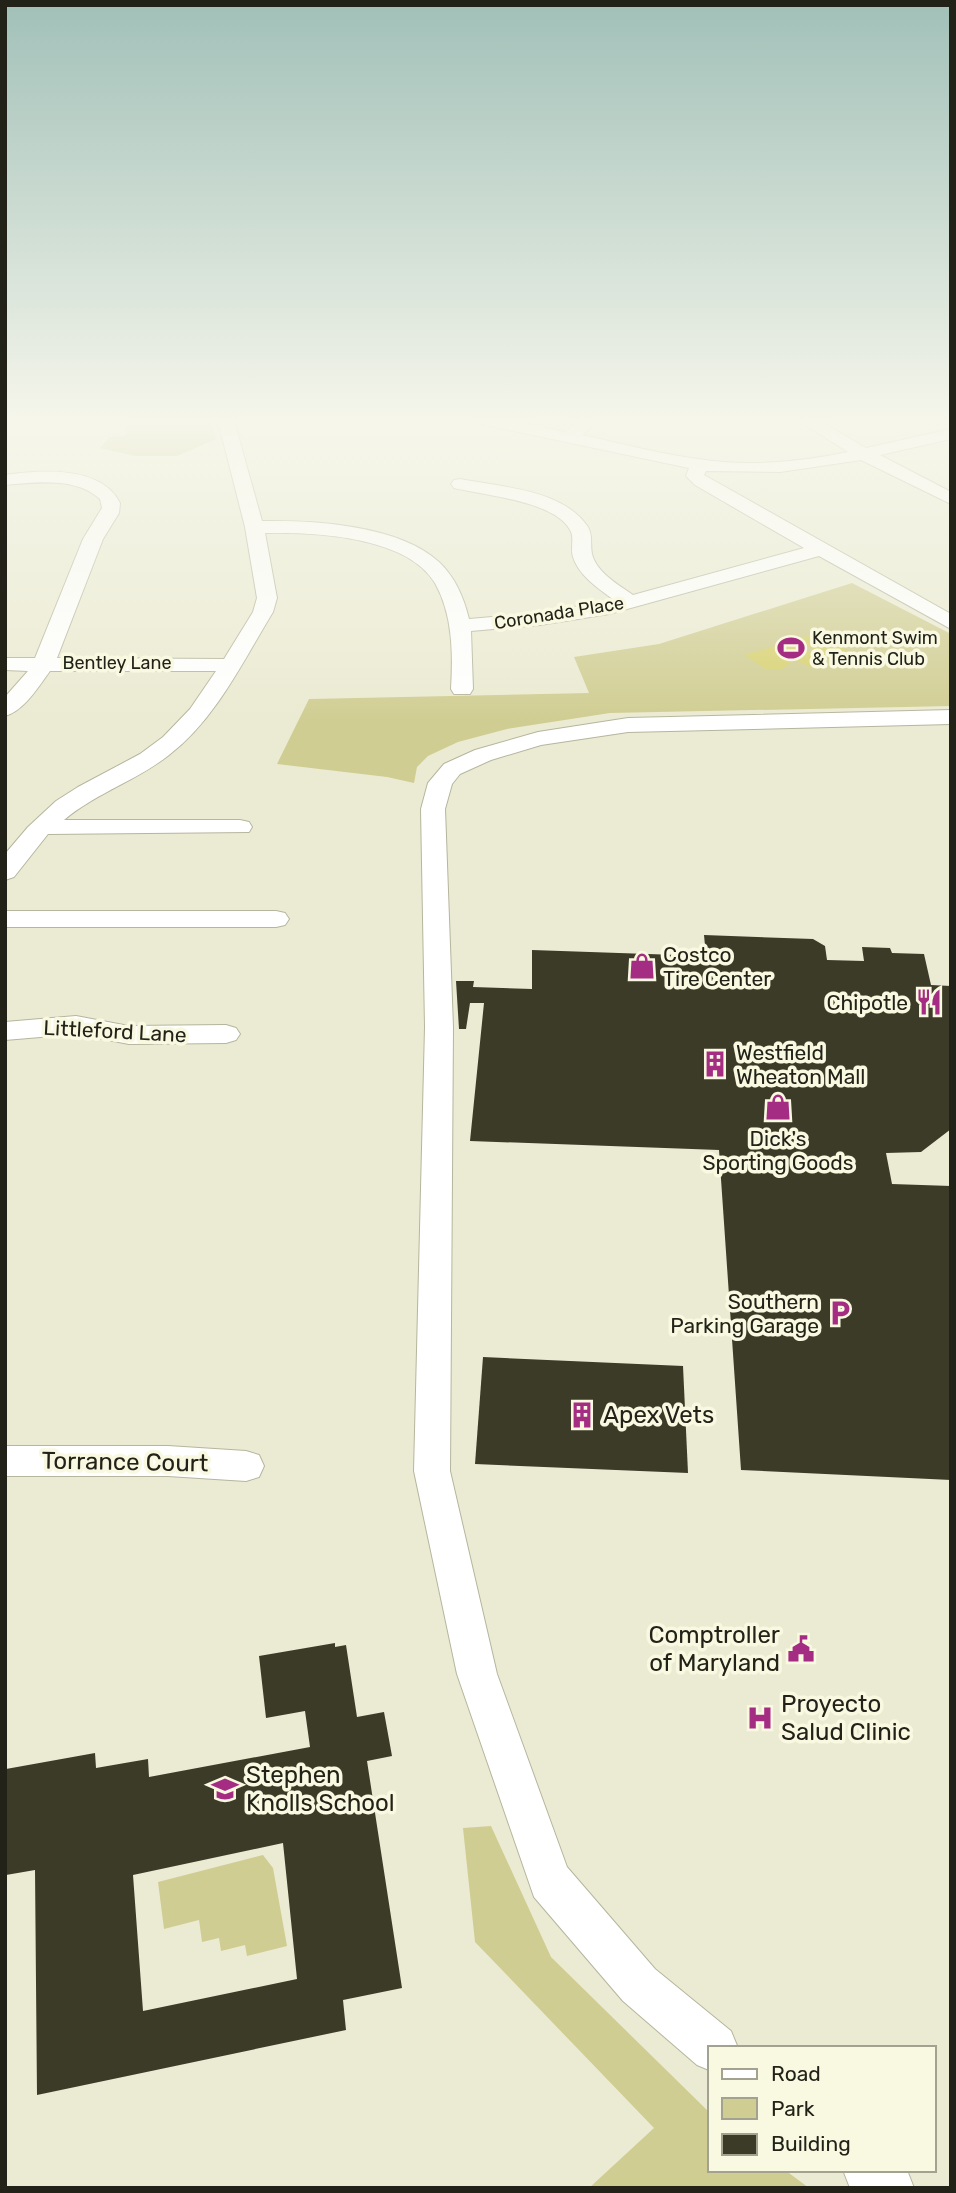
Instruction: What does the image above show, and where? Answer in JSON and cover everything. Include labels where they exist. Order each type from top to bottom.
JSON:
[{"type":"street","points":[[5,709],[26,689],[43,664],[94,535],[106,519]]},
{"type":"street","points":[[5,873],[20,849],[74,800],[145,761],[171,743],[198,712],[263,612],[267,598],[252,519]]},
{"type":"street","points":[[572,519],[581,531],[583,558],[591,569],[630,603]]},
{"type":"street","points":[[766,519],[951,623]]},
{"type":"street","points":[[254,527],[288,525],[371,538],[411,552],[432,566],[448,587],[460,626],[464,659],[462,689]]},
{"type":"street","name":"Coronada Place","points":[[460,626],[540,620],[630,603],[818,550]]},
{"type":"street","name":"Bentley Lane","points":[[5,664],[228,665]]},
{"type":"street","points":[[712,2046],[639,1985],[550,1881],[477,1674],[432,1471],[439,1027],[433,809],[440,783],[452,769],[483,755],[538,739],[628,725],[951,717]]},
{"type":"street","points":[[43,827],[240,828]]},
{"type":"street","points":[[5,919],[276,919]]},
{"type":"street","name":"Littleford Lane","points":[[5,1031],[76,1025],[129,1035],[226,1034]]},
{"type":"street","name":"Torrance Court","points":[[5,1461],[168,1461],[246,1466]]},
{"type":"street","points":[[870,2172],[888,2188]]},
{"type":"green space","name":"Kenmont Swim & Tennis Club","points":[[852,583],[951,634],[951,706],[610,713],[507,729],[458,742],[428,756],[417,767],[414,783],[387,777],[277,764],[309,699],[589,693],[574,657],[659,644]]},
{"type":"green space","points":[[491,1826],[551,1957],[708,2111],[708,2172],[788,2172],[809,2188],[589,2188],[654,2128],[475,1942],[463,1828]]},
{"type":"green space","points":[[263,1855],[273,1868],[287,1946],[247,1956],[245,1945],[221,1951],[219,1938],[202,1942],[199,1920],[164,1929],[158,1882]]},
{"type":"shaded area","points":[[818,633],[853,654],[832,661],[797,639]]},
{"type":"shaded area","points":[[792,641],[827,664],[812,668],[795,660],[782,669],[766,669],[744,655]]},
{"type":"building","points":[[704,935],[813,939],[825,946],[827,960],[864,961],[862,947],[890,948],[892,953],[924,954],[931,985],[951,986],[951,1129],[921,1152],[886,1153],[892,1184],[951,1186],[951,1480],[741,1470],[719,1150],[470,1141],[484,1003],[470,1003],[466,1029],[459,1029],[456,981],[474,981],[473,987],[532,989],[532,950],[706,956]]},
{"type":"building","name":"Apex Vets","points":[[483,1357],[683,1366],[688,1473],[475,1464]]},
{"type":"building","name":"Stephen Knolls School","points":[[335,1643],[335,1647],[346,1645],[357,1717],[384,1712],[392,1756],[367,1761],[402,1988],[343,2000],[346,2030],[37,2095],[35,1870],[6,1875],[6,1769],[95,1753],[96,1768],[148,1759],[149,1777],[310,1747],[305,1711],[266,1718],[259,1656]],"holes":[[[283,1843],[297,1979],[143,2011],[133,1875]]]},
{"type":"place","name":"Kenmont Swim & Tennis Club","points":[[791,648]]},
{"type":"place","name":"Costco Tire Center","points":[[642,966]]},
{"type":"place","name":"Chipotle","points":[[929,1002]]},
{"type":"place","name":"Westfield Wheaton Mall","points":[[715,1064]]},
{"type":"place","name":"Dick's Sporting Goods","points":[[778,1107]]},
{"type":"place","name":"Southern Parking Garage","points":[[840,1313]]},
{"type":"place","name":"Apex Vets","points":[[582,1415]]},
{"type":"place","name":"Comptroller of Maryland","points":[[801,1649]]},
{"type":"place","name":"Proyecto Salud Clinic","points":[[760,1718]]},
{"type":"place","name":"Stephen Knolls School","points":[[225,1789]]}]
